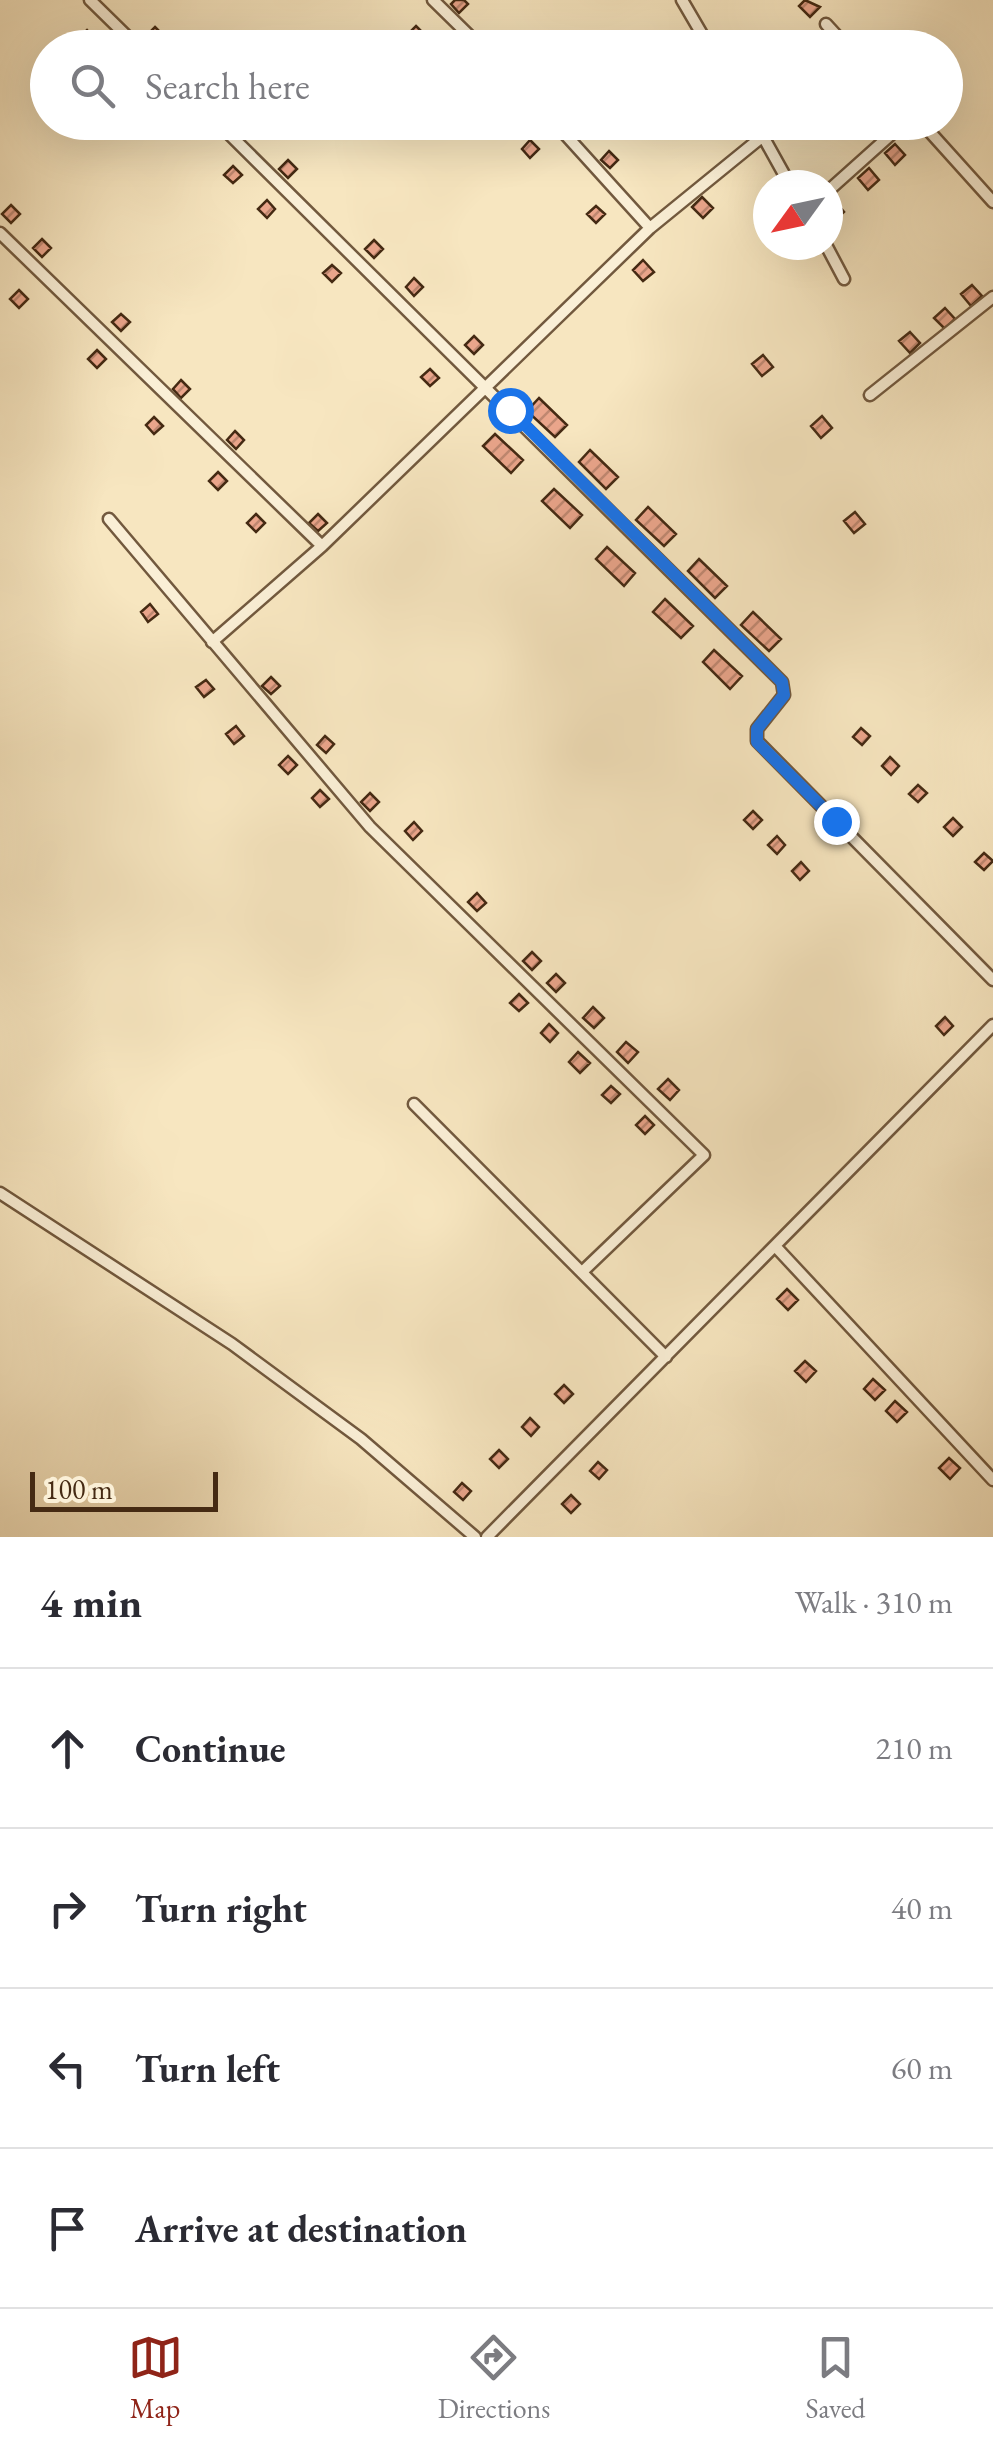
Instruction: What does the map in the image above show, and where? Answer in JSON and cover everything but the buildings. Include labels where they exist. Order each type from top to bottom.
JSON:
[{"type":"street","points":[[90,0],[121,30]]},
{"type":"street","points":[[433,0],[464,30]]},
{"type":"street","points":[[682,0],[700,30]]},
{"type":"street","points":[[826,24],[832,30]]},
{"type":"street","points":[[235,140],[782,682],[784,695],[757,729],[757,742],[993,980]]},
{"type":"street","points":[[570,140],[650,228]]},
{"type":"street","points":[[212,642],[322,546],[650,228],[758,140]]},
{"type":"street","points":[[765,140],[782,170]]},
{"type":"street","points":[[843,178],[885,140]]},
{"type":"street","points":[[937,140],[993,202]]},
{"type":"street","points":[[0,233],[322,546]]},
{"type":"street","points":[[834,260],[844,280]]},
{"type":"street","points":[[870,395],[993,297]]},
{"type":"street","points":[[108,518],[370,827],[704,1155],[582,1272]]},
{"type":"street","points":[[487,1537],[993,1026]]},
{"type":"street","points":[[414,1104],[666,1356]]},
{"type":"street","points":[[0,1193],[232,1344],[361,1439],[474,1537]]},
{"type":"street","points":[[775,1246],[993,1480]]},
{"type":"route","points":[[510,410],[782,682],[784,695],[757,729],[757,742],[836,821]]}]
